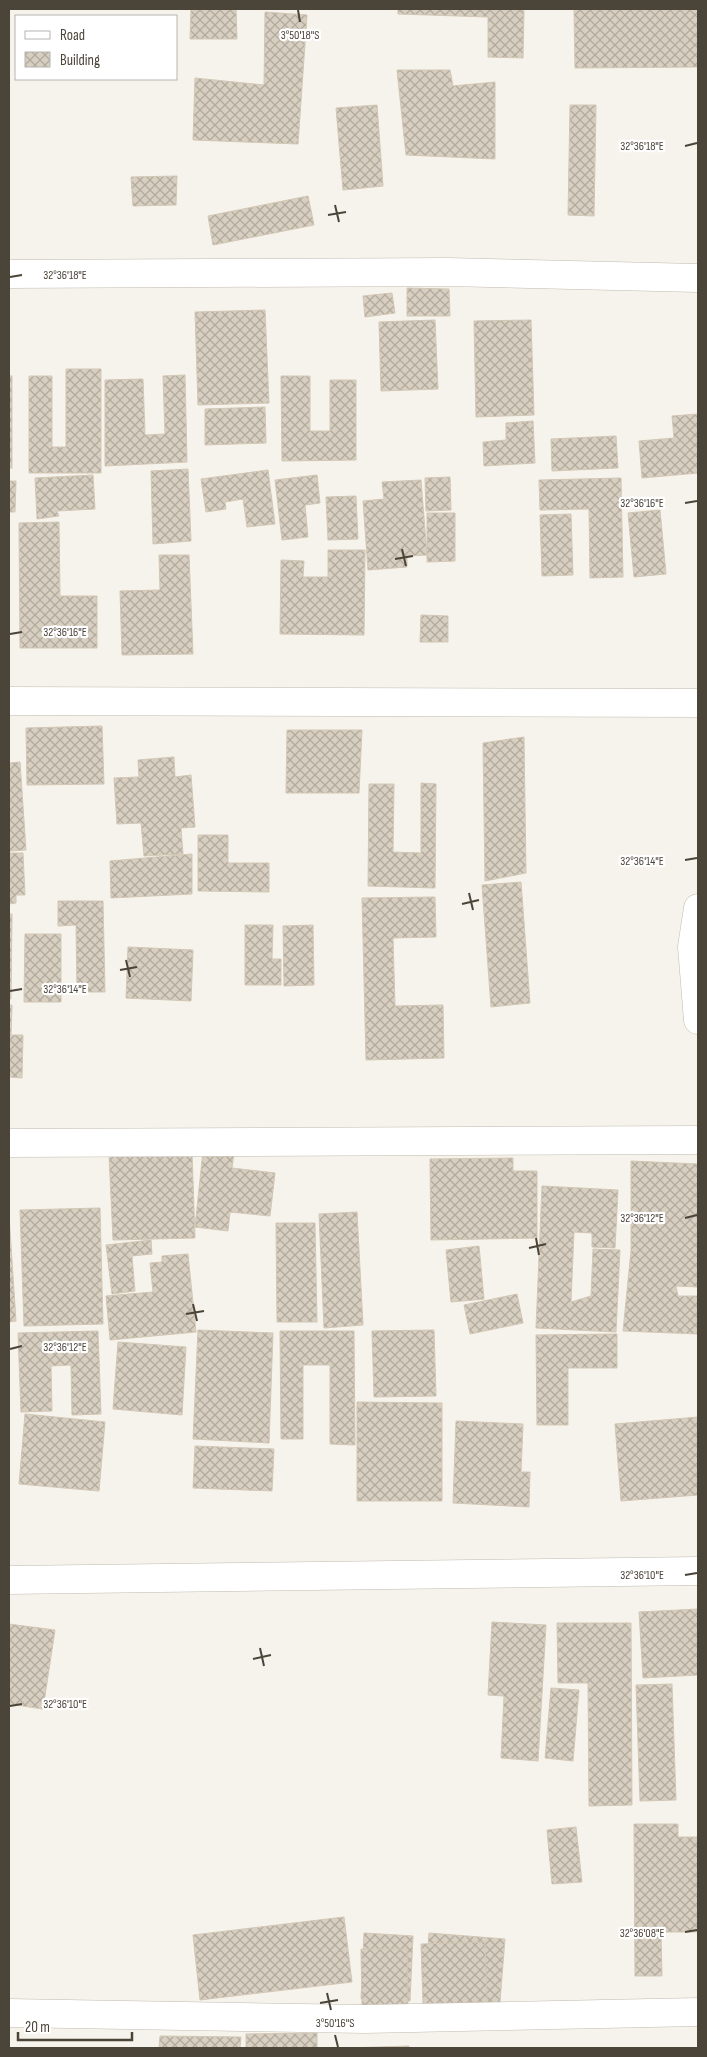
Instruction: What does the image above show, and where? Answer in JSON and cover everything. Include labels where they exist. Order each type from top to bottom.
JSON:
[{"type":"street","points":[[9,274],[448,272],[698,278]]},
{"type":"street","points":[[9,701],[698,703]]},
{"type":"street","points":[[698,908],[692,947],[698,1020]]},
{"type":"street","points":[[9,1143],[698,1140]]},
{"type":"street","points":[[9,1580],[698,1571]]},
{"type":"street","points":[[9,2013],[364,2019],[698,2012]]},
{"type":"building","points":[[191,9],[236,9],[237,39],[190,39]]},
{"type":"building","points":[[398,9],[524,9],[523,58],[488,57],[488,17],[398,14]]},
{"type":"building","points":[[574,9],[698,9],[698,67],[575,68]]},
{"type":"building","points":[[265,12],[307,15],[298,144],[193,140],[195,78],[264,85]]},
{"type":"building","points":[[397,70],[450,70],[453,86],[495,82],[495,159],[406,155]]},
{"type":"building","points":[[377,105],[383,186],[343,190],[336,108]]},
{"type":"building","points":[[570,105],[596,105],[594,216],[568,215]]},
{"type":"building","points":[[177,176],[176,205],[133,206],[131,177]]},
{"type":"building","points":[[308,196],[314,225],[213,245],[208,216]]},
{"type":"building","points":[[407,288],[449,289],[450,316],[407,316]]},
{"type":"building","points":[[392,293],[395,313],[365,317],[363,296]]},
{"type":"building","points":[[265,310],[269,403],[198,405],[195,312]]},
{"type":"building","points":[[435,320],[438,389],[381,391],[379,322]]},
{"type":"building","points":[[531,320],[534,415],[476,417],[474,321]]},
{"type":"building","points":[[66,369],[101,369],[101,473],[29,473],[29,376],[52,376],[52,447],[66,447]]},
{"type":"building","points":[[185,375],[187,462],[105,466],[105,380],[143,379],[145,435],[165,434],[163,376]]},
{"type":"building","points":[[9,376],[12,376],[12,468],[9,468]]},
{"type":"building","points":[[281,376],[310,376],[310,431],[330,431],[330,380],[356,380],[356,460],[282,461]]},
{"type":"building","points":[[265,407],[266,443],[205,445],[205,409]]},
{"type":"building","points":[[698,414],[698,473],[642,478],[639,441],[674,438],[672,416]]},
{"type":"building","points":[[533,421],[535,463],[484,466],[483,442],[506,440],[506,423]]},
{"type":"building","points":[[616,436],[618,468],[552,471],[551,439]]},
{"type":"building","points":[[188,469],[191,541],[153,544],[151,471]]},
{"type":"building","points":[[268,470],[275,524],[247,527],[243,499],[225,502],[226,509],[206,512],[201,479]]},
{"type":"building","points":[[93,475],[95,509],[57,511],[59,516],[37,519],[35,478]]},
{"type":"building","points":[[317,475],[320,503],[305,505],[308,537],[282,540],[275,480]]},
{"type":"building","points":[[450,477],[451,510],[426,511],[425,478]]},
{"type":"building","points":[[621,478],[623,577],[590,578],[589,509],[540,510],[539,480]]},
{"type":"building","points":[[421,480],[427,555],[407,556],[407,567],[368,570],[363,501],[384,499],[382,482]]},
{"type":"building","points":[[9,481],[16,481],[15,512],[9,512]]},
{"type":"building","points":[[356,496],[358,539],[328,540],[326,497]]},
{"type":"building","points":[[660,510],[666,574],[634,577],[628,513]]},
{"type":"building","points":[[427,513],[455,513],[455,561],[427,562]]},
{"type":"building","points":[[571,514],[573,575],[542,576],[540,515]]},
{"type":"building","points":[[59,522],[60,596],[97,596],[97,648],[20,648],[19,523]]},
{"type":"building","points":[[328,550],[365,550],[364,635],[280,634],[281,560],[304,561],[303,577],[328,577]]},
{"type":"building","points":[[159,555],[189,555],[193,654],[122,655],[120,591],[160,590]]},
{"type":"building","points":[[421,615],[448,616],[448,642],[420,642]]},
{"type":"building","points":[[102,726],[104,784],[27,785],[26,728]]},
{"type":"building","points":[[287,730],[362,730],[359,793],[286,793]]},
{"type":"building","points":[[524,737],[526,873],[485,881],[483,743]]},
{"type":"building","points":[[174,757],[175,777],[191,775],[195,827],[181,828],[183,854],[144,856],[141,823],[117,824],[114,778],[139,777],[138,760]]},
{"type":"building","points":[[20,762],[26,850],[9,851],[9,763]]},
{"type":"building","points":[[421,783],[436,784],[435,888],[368,886],[369,784],[394,784],[393,852],[421,853]]},
{"type":"building","points":[[198,835],[228,835],[228,863],[269,863],[269,892],[198,891]]},
{"type":"building","points":[[9,853],[23,853],[25,895],[16,895],[16,903],[9,904]]},
{"type":"building","points":[[192,854],[192,894],[111,898],[110,861]]},
{"type":"building","points":[[521,882],[530,1003],[491,1007],[482,885]]},
{"type":"building","points":[[435,897],[436,937],[393,938],[395,1006],[443,1005],[444,1058],[366,1060],[362,898]]},
{"type":"building","points":[[58,901],[103,901],[105,992],[77,992],[76,925],[58,926]]},
{"type":"building","points":[[9,914],[12,914],[11,999],[9,999]]},
{"type":"building","points":[[245,925],[273,925],[272,959],[281,959],[281,985],[245,985]]},
{"type":"building","points":[[313,925],[314,985],[284,986],[283,926]]},
{"type":"building","points":[[25,934],[61,934],[61,1002],[24,1002]]},
{"type":"building","points":[[128,947],[193,950],[191,1001],[126,998]]},
{"type":"building","points":[[9,1005],[12,1005],[11,1035],[23,1035],[22,1078],[9,1077]]},
{"type":"building","points":[[203,1151],[234,1154],[232,1168],[275,1173],[270,1216],[230,1212],[228,1231],[195,1227]]},
{"type":"building","points":[[192,1152],[195,1238],[113,1240],[109,1155]]},
{"type":"building","points":[[513,1158],[513,1171],[537,1171],[537,1238],[431,1240],[430,1159]]},
{"type":"building","points":[[631,1161],[698,1164],[698,1287],[676,1286],[678,1296],[698,1296],[698,1334],[623,1331],[631,1251]]},
{"type":"building","points":[[542,1186],[618,1190],[615,1248],[592,1247],[592,1233],[574,1232],[571,1302],[591,1296],[593,1249],[620,1250],[616,1332],[536,1328]]},
{"type":"building","points":[[100,1208],[103,1324],[24,1326],[20,1210]]},
{"type":"building","points":[[357,1212],[363,1325],[324,1328],[319,1214]]},
{"type":"building","points":[[9,1215],[16,1321],[9,1322]]},
{"type":"building","points":[[276,1223],[315,1223],[317,1322],[277,1322]]},
{"type":"building","points":[[151,1240],[152,1254],[132,1256],[135,1291],[112,1294],[106,1245]]},
{"type":"building","points":[[479,1246],[484,1299],[451,1302],[446,1250]]},
{"type":"building","points":[[188,1254],[196,1332],[110,1340],[106,1296],[153,1292],[150,1263],[162,1262],[162,1256]]},
{"type":"building","points":[[517,1294],[523,1323],[470,1334],[464,1305]]},
{"type":"building","points":[[198,1330],[273,1333],[269,1443],[193,1439]]},
{"type":"building","points":[[434,1330],[436,1396],[374,1397],[372,1331]]},
{"type":"building","points":[[98,1331],[101,1414],[72,1415],[71,1365],[51,1366],[52,1411],[21,1412],[18,1333]]},
{"type":"building","points":[[280,1331],[354,1331],[355,1445],[330,1444],[330,1365],[303,1365],[303,1439],[281,1439]]},
{"type":"building","points":[[617,1334],[617,1368],[568,1368],[568,1425],[537,1425],[536,1335]]},
{"type":"building","points":[[118,1342],[186,1347],[182,1415],[113,1409]]},
{"type":"building","points":[[357,1402],[442,1403],[442,1501],[357,1501]]},
{"type":"building","points":[[25,1414],[105,1422],[99,1491],[19,1484]]},
{"type":"building","points":[[698,1417],[698,1495],[621,1501],[615,1424]]},
{"type":"building","points":[[456,1421],[523,1424],[521,1472],[530,1472],[529,1507],[453,1503]]},
{"type":"building","points":[[195,1446],[274,1449],[272,1491],[193,1488]]},
{"type":"building","points":[[698,1609],[698,1675],[643,1678],[639,1612]]},
{"type":"building","points":[[492,1622],[546,1625],[538,1761],[501,1758],[504,1696],[488,1695]]},
{"type":"building","points":[[557,1623],[631,1623],[632,1805],[589,1806],[588,1683],[558,1683]]},
{"type":"building","points":[[9,1624],[55,1630],[43,1709],[9,1704]]},
{"type":"building","points":[[672,1684],[676,1800],[640,1801],[636,1685]]},
{"type":"building","points":[[551,1688],[579,1690],[573,1761],[545,1758]]},
{"type":"building","points":[[634,1824],[678,1824],[678,1837],[698,1837],[698,1932],[661,1932],[662,1976],[635,1976]]},
{"type":"building","points":[[576,1827],[582,1882],[552,1884],[547,1830]]},
{"type":"building","points":[[344,1917],[352,1982],[200,2000],[193,1935]]},
{"type":"building","points":[[364,1933],[413,1936],[410,2001],[361,1999]]},
{"type":"building","points":[[429,1933],[505,1939],[499,2014],[423,2008]]},
{"type":"building","points":[[485,1942],[487,2002],[423,2004],[421,1944]]},
{"type":"building","points":[[361,1949],[407,1949],[408,2005],[362,2006]]},
{"type":"building","points":[[317,2033],[317,2048],[246,2048],[246,2034]]},
{"type":"building","points":[[160,2036],[241,2037],[240,2048],[159,2048]]},
{"type":"building","points":[[409,2046],[409,2048],[347,2048]]}]
